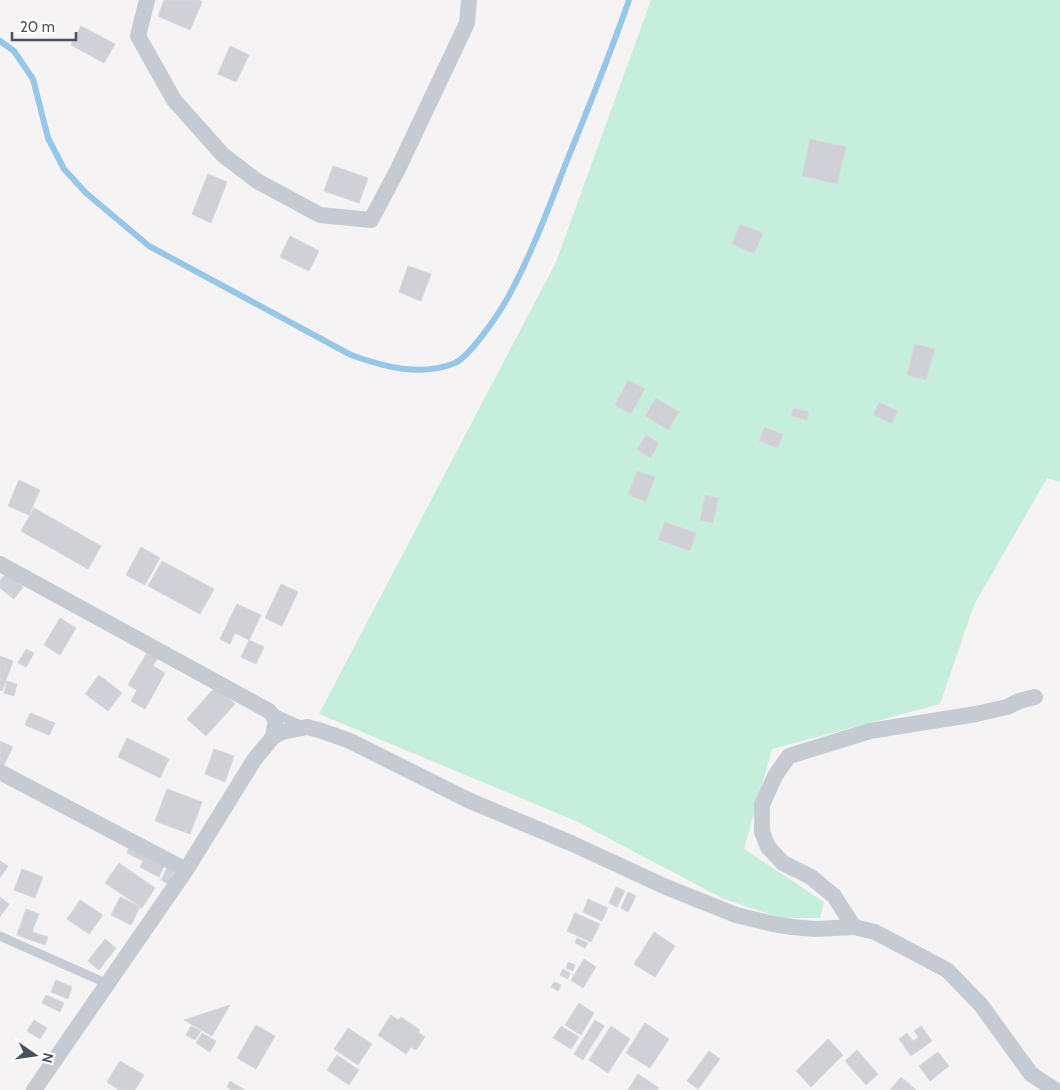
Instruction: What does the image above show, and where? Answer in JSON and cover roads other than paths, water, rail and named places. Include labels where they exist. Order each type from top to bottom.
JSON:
[{"type":"street","points":[[147,0],[138,36],[174,100],[223,155],[257,182],[320,215],[371,220],[398,169],[467,23],[469,0]]},
{"type":"street","points":[[0,564],[269,711],[276,719],[273,737]]},
{"type":"street","points":[[854,927],[834,896],[810,877],[783,863],[768,847],[765,840],[762,832],[762,805],[775,776],[789,756],[870,731],[976,714],[1007,707],[1019,701],[1035,697]]},
{"type":"street","points":[[34,1090],[186,870],[254,760],[273,737],[282,732],[307,727],[322,730],[350,741],[468,800],[573,844],[666,887],[736,915],[773,924],[807,928],[854,927],[875,932],[947,970],[981,1005],[1031,1074],[1055,1090]]},
{"type":"street","points":[[0,772],[186,870]]},
{"type":"lane","points":[[269,711],[307,727]]},
{"type":"lane","points":[[0,936],[108,984]]},
{"type":"waterway","points":[[0,41],[14,51],[33,79],[48,138],[64,169],[86,193],[149,246],[351,355],[376,363],[416,370],[442,367],[461,359],[483,334],[507,299],[539,232],[599,82],[629,0]]}]
